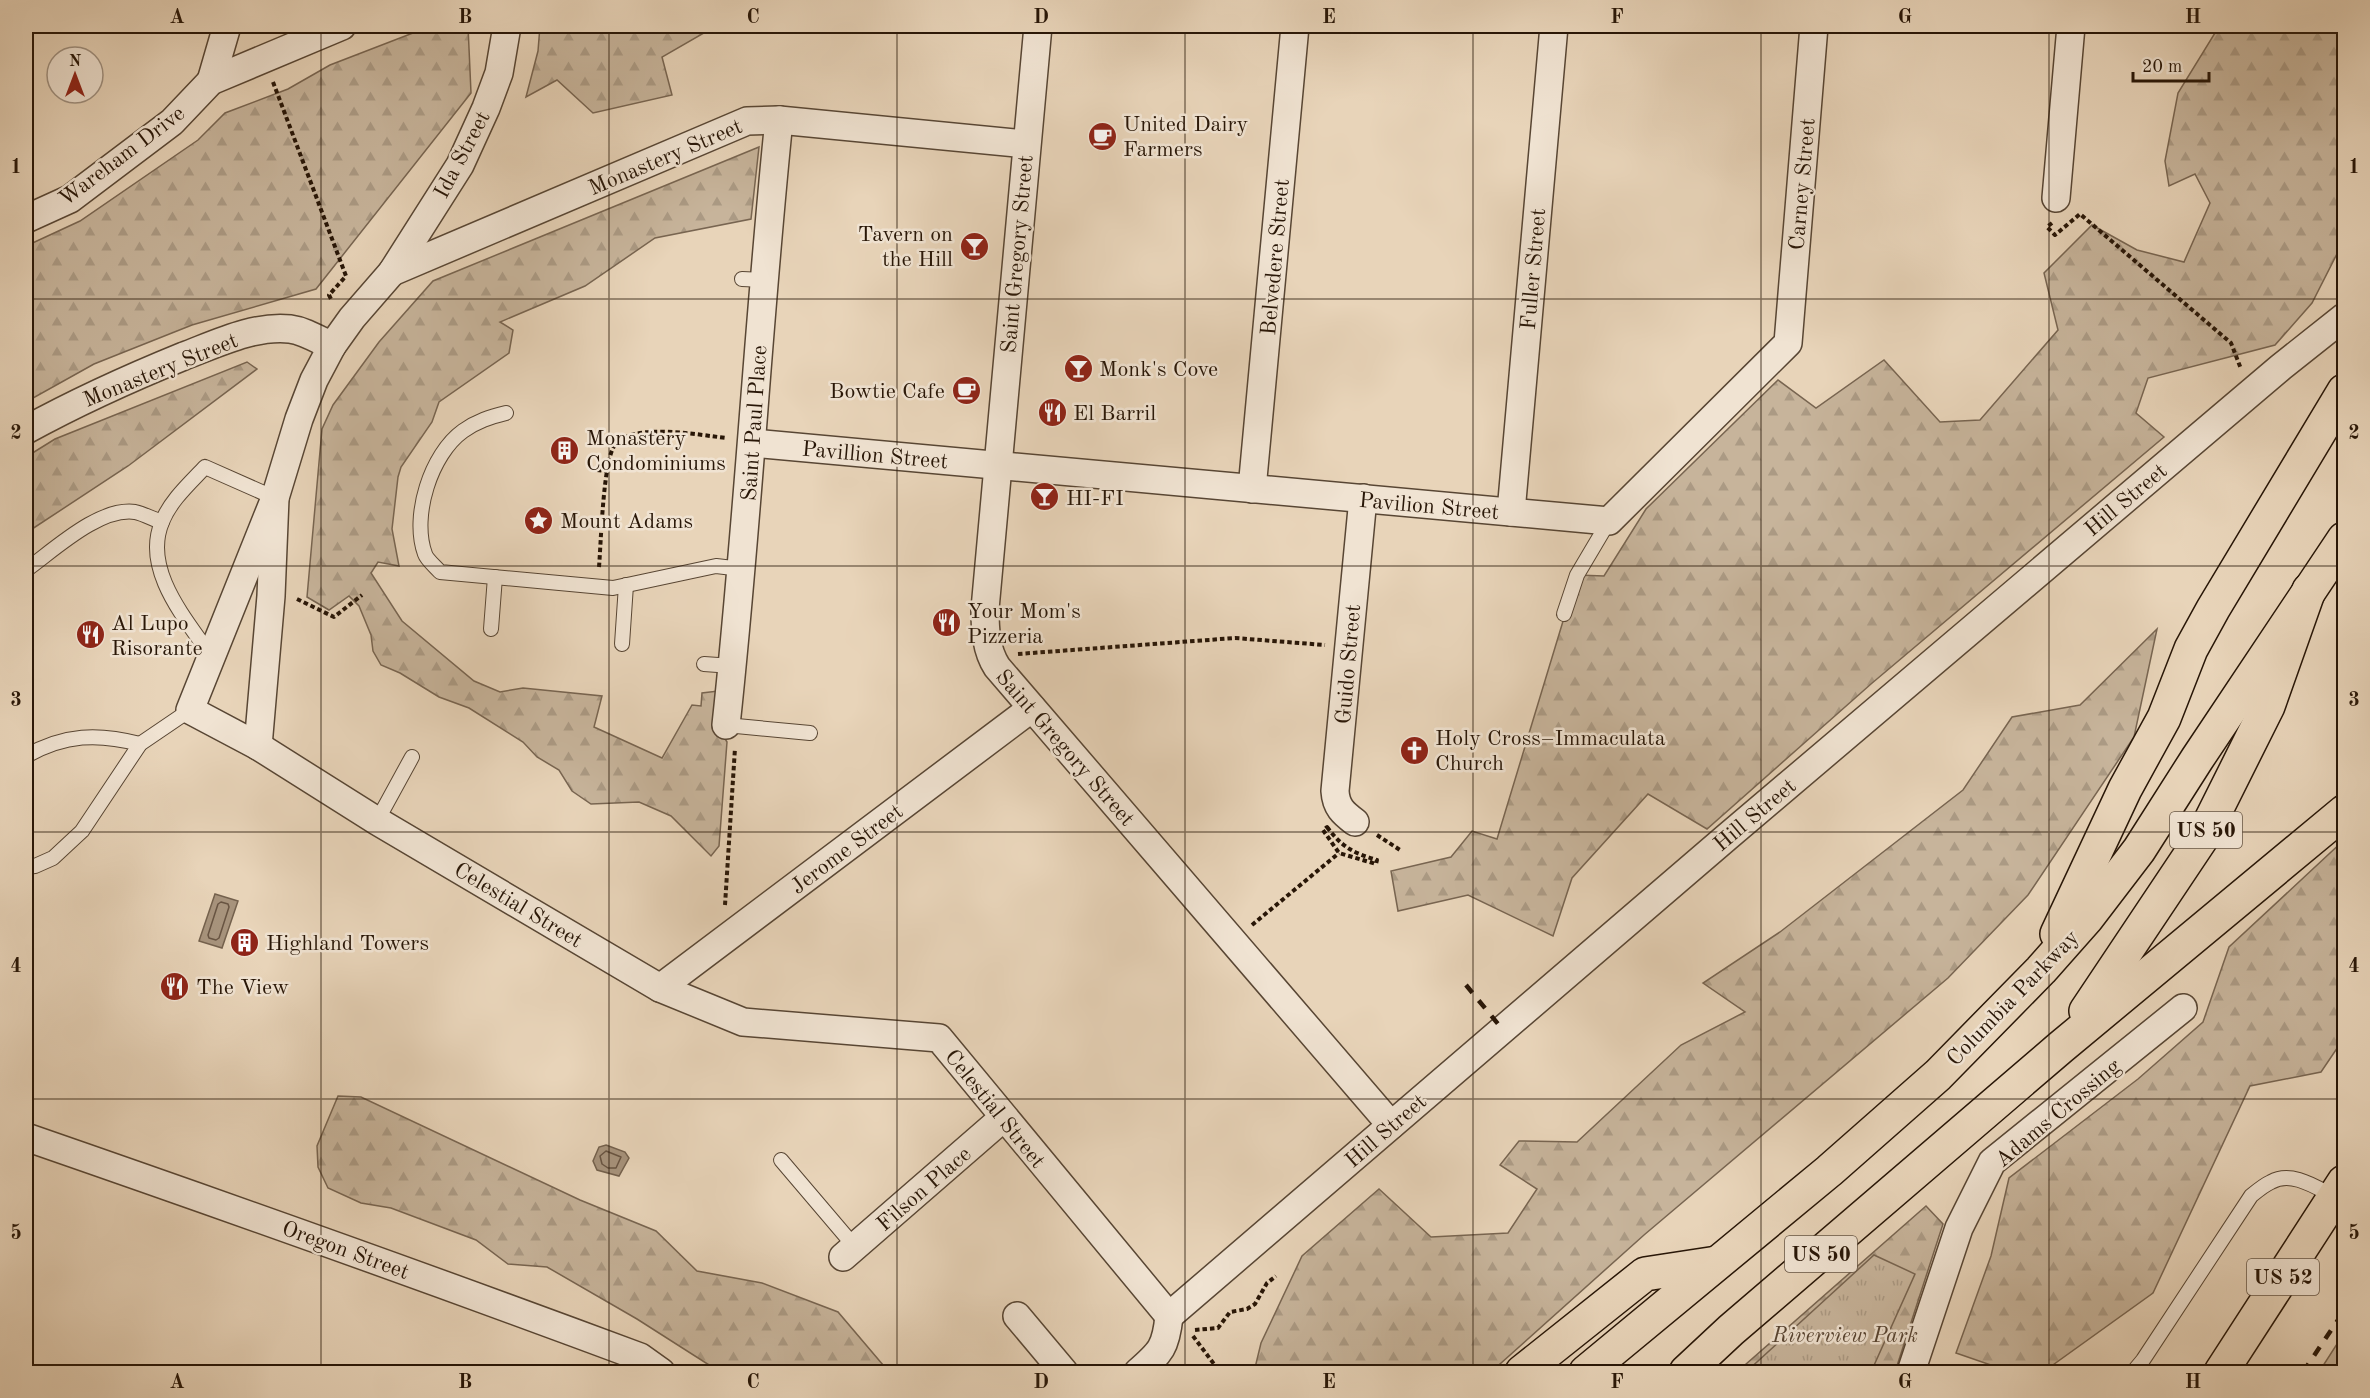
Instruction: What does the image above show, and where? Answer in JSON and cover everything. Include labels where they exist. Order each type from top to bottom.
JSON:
[{"type":"main road","points":[[2041,970],[2125,789],[2164,718],[2191,650],[2213,609],[2344,391]]},
{"type":"main road","name":"Columbia Parkway","points":[[1586,1372],[1829,1171],[1938,1075],[2041,970],[2087,918],[2139,850],[2344,539]]},
{"type":"main road","name":"US 50","points":[[1686,1372],[1731,1330],[2061,1047],[2203,836],[2268,706],[2309,590]]},
{"type":"main road","points":[[2061,1047],[2344,812]]},
{"type":"main road","name":"US 52","points":[[2221,1372],[2340,1190]]},
{"type":"main road","name":"US 50","points":[[1522,1372],[1645,1275],[1717,1263]]},
{"type":"street","points":[[211,81],[226,26]]},
{"type":"street","name":"Wareham Drive","points":[[26,219],[70,199],[172,122],[211,81],[342,26]]},
{"type":"street","name":"Ida Street","points":[[392,272],[460,165],[499,74],[507,26]]},
{"type":"street","name":"Saint Gregory Street","points":[[1038,26],[985,609],[990,656],[1032,708],[1392,1125]]},
{"type":"street","name":"Belvedere Street","points":[[1251,489],[1295,26]]},
{"type":"street","name":"Fuller Street","points":[[1511,512],[1554,26]]},
{"type":"street","name":"Carney Street","points":[[1609,521],[1788,343],[1814,26]]},
{"type":"street","points":[[2056,198],[2071,26]]},
{"type":"street","name":"Monastery Street","points":[[392,272],[739,124],[757,120],[779,120],[1026,144]]},
{"type":"street","name":"Saint Paul Place","points":[[726,725],[742,569],[740,440],[753,279],[779,120]]},
{"type":"street","points":[[190,710],[275,498],[299,419],[314,380],[332,346],[352,318],[392,272]]},
{"type":"street","name":"Hill Street","points":[[1179,1323],[1392,1125],[2272,374],[2344,317]]},
{"type":"street","name":"Monastery Street","points":[[26,430],[68,407],[133,377],[238,336],[269,330],[290,329],[311,335],[332,346]]},
{"type":"street","name":"Pavillion Street","points":[[740,440],[997,466]]},
{"type":"street","name":"Pavilion Street","points":[[997,466],[1609,521]]},
{"type":"street","points":[[258,746],[271,596],[275,498]]},
{"type":"street","name":"Guido Street","points":[[1355,822],[1342,813],[1336,801],[1335,791],[1363,498]]},
{"type":"street","name":"Jerome Street","points":[[660,988],[1032,708]]},
{"type":"street","name":"Celestial Street","points":[[190,710],[258,746],[377,821],[660,988],[716,1013],[743,1022],[939,1038],[1003,1118],[1179,1323]]},
{"type":"street","name":"Adams Crossing","points":[[1911,1372],[1959,1228],[1992,1162],[2183,1008]]},
{"type":"street","name":"Filson Place","points":[[849,1252],[1003,1118]]},
{"type":"street","name":"Oregon Street","points":[[26,1137],[471,1294],[640,1357],[661,1372]]},
{"type":"street","points":[[1017,1316],[1064,1372]]},
{"type":"street","points":[[1138,1372],[1157,1355],[1179,1323]]},
{"type":"lane","points":[[506,413],[483,419],[462,432],[446,449],[430,474],[421,524],[425,556],[440,572],[613,588],[716,566],[742,569]]},
{"type":"lane","points":[[211,656],[164,583],[158,566],[162,522],[179,496],[205,467],[275,498]]},
{"type":"lane","points":[[26,570],[91,523],[116,512],[136,512],[162,522]]},
{"type":"lane","points":[[1564,614],[1577,574],[1609,521]]},
{"type":"lane","points":[[491,630],[495,577]]},
{"type":"lane","points":[[622,644],[626,585]]},
{"type":"lane","points":[[704,664],[732,666]]},
{"type":"lane","points":[[26,867],[35,866],[53,858],[82,831],[140,744],[190,710]]},
{"type":"lane","points":[[726,725],[810,733]]},
{"type":"lane","points":[[26,756],[82,736],[105,736],[140,744]]},
{"type":"lane","points":[[377,821],[412,757]]},
{"type":"lane","points":[[780,1160],[849,1252]]},
{"type":"lane","points":[[2133,1372],[2144,1360],[2251,1196],[2273,1180],[2305,1181],[2340,1190]]},
{"type":"path","points":[[273,82],[346,276],[329,295],[332,303]]},
{"type":"path","points":[[2047,227],[2055,235],[2080,214],[2231,343],[2243,375]]},
{"type":"path","points":[[598,587],[607,471],[614,445],[624,437],[637,433],[666,432],[740,440]]},
{"type":"path","points":[[597,470],[607,471]]},
{"type":"path","points":[[297,599],[334,617],[362,595]]},
{"type":"path","points":[[1018,654],[1235,638],[1334,646]]},
{"type":"path","points":[[725,909],[735,736],[726,725]]},
{"type":"path","points":[[1252,926],[1339,853],[1376,864],[1377,860],[1358,855],[1348,849]]},
{"type":"path","points":[[1179,1323],[1218,1328],[1230,1312],[1247,1309],[1256,1304],[1268,1282],[1276,1276]]},
{"type":"path","points":[[1196,1340],[1220,1372]]},
{"type":"green space","points":[[431,26],[468,26],[471,93],[316,289],[192,325],[94,364],[26,402],[26,246],[80,221],[198,140],[225,113],[288,89],[330,65]]},
{"type":"green space","points":[[540,26],[716,26],[662,57],[672,95],[593,113],[557,80],[526,97],[538,51]]},
{"type":"green space","points":[[2217,26],[2344,26],[2344,240],[2312,303],[2275,345],[2148,378],[2136,413],[2164,437],[1871,684],[1707,829],[1648,794],[1572,878],[1553,936],[1468,895],[1398,911],[1391,871],[1451,857],[1472,831],[1497,839],[1577,575],[1604,576],[1646,509],[1778,380],[1816,408],[1884,360],[1940,422],[1980,420],[2058,330],[2044,273],[2092,225],[2137,250],[2184,262],[2210,203],[2195,174],[2169,186],[2165,161],[2178,93]]},
{"type":"green space","points":[[759,147],[751,219],[655,238],[585,286],[500,322],[513,330],[509,353],[439,402],[432,422],[401,467],[398,477],[392,529],[399,566],[378,562],[371,573],[402,621],[474,681],[500,692],[523,688],[602,696],[594,727],[662,758],[692,705],[701,706],[702,693],[718,691],[721,732],[727,742],[719,846],[711,856],[671,816],[639,802],[591,804],[572,791],[559,770],[537,757],[523,742],[469,708],[439,697],[400,673],[381,665],[373,651],[371,635],[359,606],[349,596],[329,610],[307,597],[322,429],[333,405],[379,342],[433,281]]},
{"type":"green space","points":[[247,362],[257,369],[128,466],[26,533],[26,457],[55,439]]},
{"type":"green space","points":[[2157,629],[2134,737],[2028,895],[1948,978],[1644,1235],[1491,1372],[1254,1372],[1261,1343],[1302,1256],[1379,1189],[1431,1237],[1508,1233],[1537,1189],[1500,1165],[1519,1141],[1577,1142],[1681,1045],[1745,1012],[1703,983],[1780,932],[1963,790],[2012,717],[2080,705]]},
{"type":"green space","points":[[2344,840],[2344,1038],[2321,1072],[2250,1086],[2153,1293],[2043,1372],[2011,1372],[1956,1353],[1991,1256],[2009,1178],[2138,1079],[2203,1022],[2229,947]]},
{"type":"green space","points":[[338,1096],[361,1097],[580,1200],[656,1231],[697,1271],[762,1283],[838,1312],[889,1372],[720,1372],[637,1319],[547,1267],[508,1264],[476,1240],[391,1208],[361,1203],[328,1188],[318,1167],[317,1146]]},
{"type":"green space","name":"Riverview Park","points":[[1926,1206],[1943,1224],[1895,1372],[1737,1372]]},
{"type":"green space","name":"Riverview Park","points":[[1874,1255],[1915,1274],[1871,1372],[1746,1372]]},
{"type":"green space","points":[[2344,1333],[2344,1372],[2319,1372]]},
{"type":"water","points":[[215,894],[238,901],[222,948],[199,941]]},
{"type":"water","points":[[606,1145],[625,1152],[629,1158],[619,1176],[597,1170],[593,1161],[599,1147]]},
{"type":"railway","points":[[1466,985],[1503,1030]]},
{"type":"railway","points":[[2303,1372],[2344,1311]]},
{"type":"place","name":"United Dairy Farmers","points":[[1102,136]]},
{"type":"place","name":"Tavern on the Hill","points":[[974,246]]},
{"type":"place","name":"Monk's Cove","points":[[1078,368]]},
{"type":"place","name":"Bowtie Cafe","points":[[966,390]]},
{"type":"place","name":"El Barril","points":[[1052,412]]},
{"type":"place","name":"Monastery Condominiums","points":[[565,450]]},
{"type":"place","name":"HI-FI","points":[[1045,497]]},
{"type":"place","name":"Mount Adams","points":[[539,520]]},
{"type":"place","name":"Your Mom's Pizzeria","points":[[946,623]]},
{"type":"place","name":"Al Lupo Risorante","points":[[90,635]]},
{"type":"place","name":"Holy Cross–Immaculata Church","points":[[1414,750]]},
{"type":"place","name":"Highland Towers","points":[[245,942]]},
{"type":"place","name":"The View","points":[[175,986]]}]
